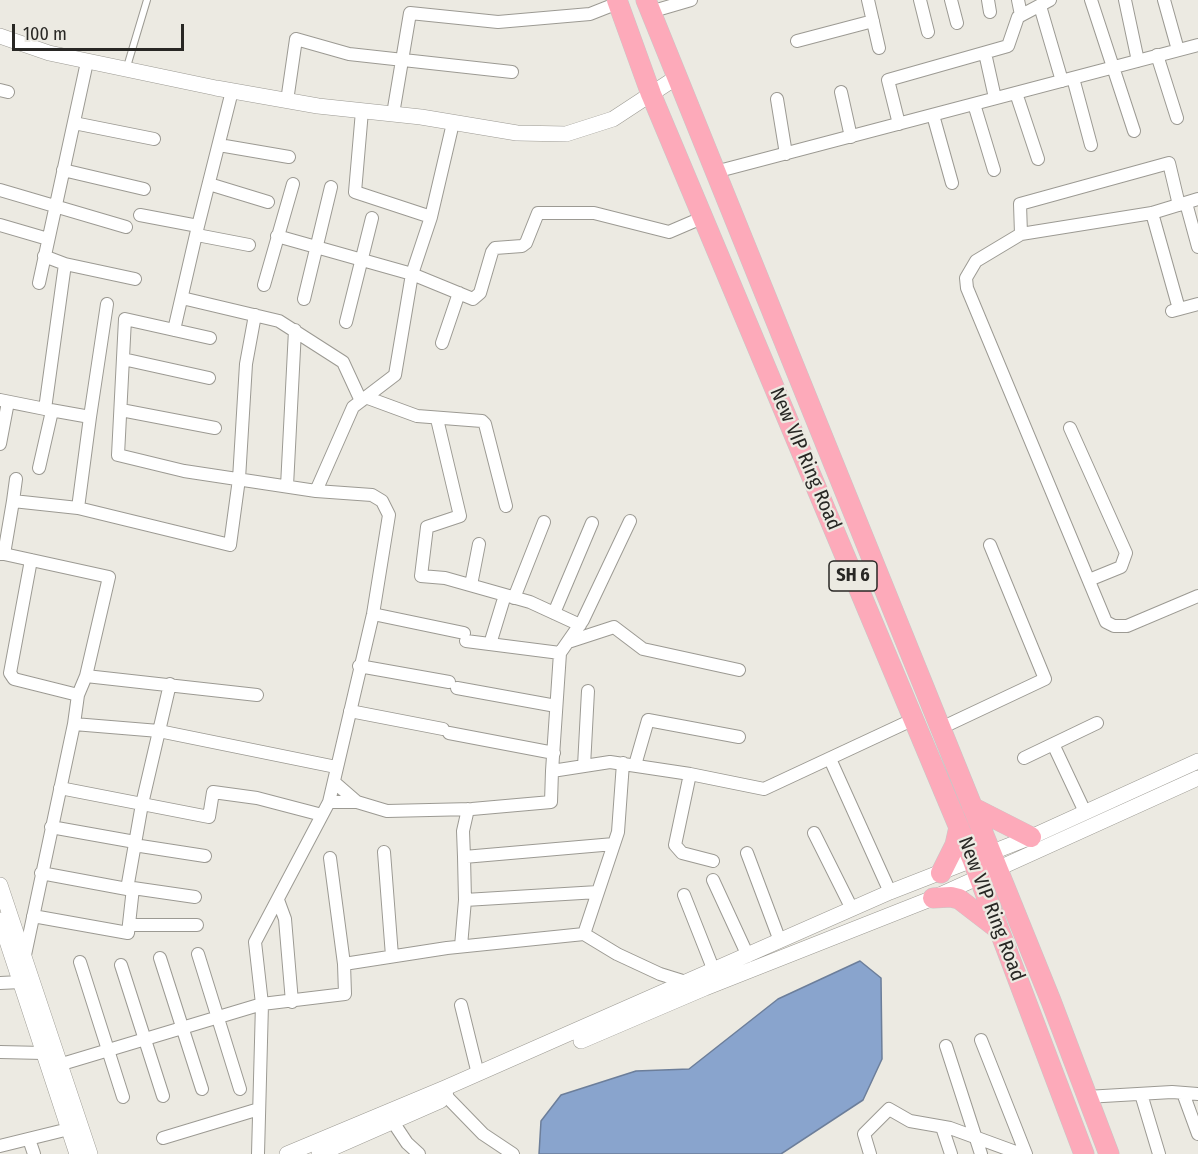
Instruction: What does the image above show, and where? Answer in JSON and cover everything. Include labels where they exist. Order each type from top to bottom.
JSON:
[{"type":"main road","name":"New VIP Ring Road","points":[[617,2],[651,93],[826,507],[912,720],[959,827],[985,865],[1051,1001],[1109,1154]]},
{"type":"main road","name":"New VIP Ring Road","points":[[648,6],[972,807],[1000,930],[1084,1154]]},
{"type":"main road","points":[[826,507],[847,498]]},
{"type":"main road","points":[[888,661],[909,651]]},
{"type":"main road","points":[[972,807],[1030,837]]},
{"type":"main road","points":[[940,873],[955,845],[959,827]]},
{"type":"main road","points":[[933,898],[959,899],[1000,930]]},
{"type":"street","points":[[648,6],[691,0]]},
{"type":"street","points":[[868,0],[879,48]]},
{"type":"street","points":[[920,0],[928,32]]},
{"type":"street","points":[[951,0],[957,23]]},
{"type":"street","points":[[1018,0],[1021,15]]},
{"type":"street","points":[[1091,0],[1115,67],[1134,131]]},
{"type":"street","points":[[1125,0],[1138,61]]},
{"type":"street","points":[[1164,0],[1178,50]]},
{"type":"street","points":[[393,114],[400,59],[411,13],[498,22],[590,14],[617,2]]},
{"type":"street","points":[[899,124],[888,80],[1008,46],[1018,17],[1045,3],[1067,79],[1090,145]]},
{"type":"street","points":[[797,41],[873,21]]},
{"type":"street","points":[[0,36],[49,53],[232,91],[287,101],[517,133],[566,134],[613,119],[677,77]]},
{"type":"street","points":[[287,101],[296,39],[350,54],[512,72]]},
{"type":"street","points":[[715,172],[1198,45]]},
{"type":"street","points":[[985,53],[995,98]]},
{"type":"street","points":[[1157,56],[1177,118]]},
{"type":"street","points":[[39,283],[87,62]]},
{"type":"street","points":[[174,330],[232,91]]},
{"type":"street","points":[[841,92],[851,137]]},
{"type":"street","points":[[1016,93],[1038,159]]},
{"type":"street","points":[[777,99],[786,154]]},
{"type":"street","points":[[974,104],[994,170]]},
{"type":"street","points":[[362,111],[355,192],[430,217]]},
{"type":"street","points":[[933,115],[952,183]]},
{"type":"street","points":[[74,123],[154,139]]},
{"type":"street","points":[[316,490],[353,407],[395,375],[412,274],[430,217],[453,123]]},
{"type":"street","points":[[219,145],[289,158]]},
{"type":"street","points":[[1021,234],[1020,204],[1168,163],[1188,203],[1198,247]]},
{"type":"street","points":[[63,170],[144,189]]},
{"type":"street","points":[[209,184],[268,202]]},
{"type":"street","points":[[264,285],[292,184]]},
{"type":"street","points":[[304,299],[331,187]]},
{"type":"street","points":[[0,190],[126,226]]},
{"type":"street","points":[[1188,203],[1152,213],[1021,234],[976,261],[966,278],[967,288],[1106,622],[1114,626],[1127,626],[1198,596]]},
{"type":"street","points":[[278,236],[412,274],[473,299],[477,298],[495,248],[522,246],[526,243],[538,213],[594,213],[669,232],[704,217]]},
{"type":"street","points":[[1152,213],[1175,310],[1198,304]]},
{"type":"street","points":[[140,214],[249,245]]},
{"type":"street","points":[[346,322],[372,218]]},
{"type":"street","points":[[0,225],[48,238]]},
{"type":"street","points":[[44,256],[65,264],[135,279]]},
{"type":"street","points":[[39,468],[65,264]]},
{"type":"street","points":[[442,343],[459,293]]},
{"type":"street","points":[[182,298],[279,321],[343,362],[364,399],[405,413],[437,419],[473,419],[485,424],[506,506]]},
{"type":"street","points":[[78,508],[107,303]]},
{"type":"street","points":[[13,501],[78,508],[230,545],[239,479],[246,364],[255,315]]},
{"type":"street","points":[[210,338],[125,319],[118,454],[184,471],[316,490],[372,495],[387,508],[389,515],[373,614],[329,802],[255,942],[262,1004],[258,1154]]},
{"type":"street","points":[[287,486],[295,330]]},
{"type":"street","points":[[123,358],[209,378]]},
{"type":"street","points":[[0,444],[4,401],[90,417]]},
{"type":"street","points":[[121,410],[215,428]]},
{"type":"street","points":[[437,419],[460,516],[427,527],[421,576],[445,578],[510,597],[554,613],[580,626]]},
{"type":"street","points":[[1070,428],[1126,553],[1121,567],[1089,579]]},
{"type":"street","points":[[10,946],[33,916],[74,724],[78,695],[86,676],[109,577],[2,554],[16,479]]},
{"type":"street","points":[[329,802],[357,802],[387,812],[468,809],[552,802],[560,653],[580,626],[630,521]]},
{"type":"street","points":[[490,644],[544,522]]},
{"type":"street","points":[[554,613],[591,523]]},
{"type":"street","points":[[471,585],[479,544]]},
{"type":"street","points":[[940,728],[1045,680],[990,545]]},
{"type":"street","points":[[31,560],[10,673],[14,679],[78,695]]},
{"type":"street","points":[[373,614],[490,644],[560,653]]},
{"type":"street","points":[[568,642],[614,627],[643,649],[739,670]]},
{"type":"street","points":[[359,666],[556,706]]},
{"type":"street","points":[[86,676],[170,684],[257,696]]},
{"type":"street","points":[[33,916],[128,933],[135,844],[170,684]]},
{"type":"street","points":[[584,766],[588,691]]},
{"type":"street","points":[[350,711],[554,753]]},
{"type":"street","points":[[584,934],[618,832],[629,764],[648,720],[739,736]]},
{"type":"street","points":[[552,771],[610,762],[690,774],[764,789],[912,720]]},
{"type":"street","points":[[1024,758],[1097,723]]},
{"type":"street","points":[[74,724],[159,731],[336,767]]},
{"type":"street","points":[[1053,744],[1085,812]]},
{"type":"street","points":[[830,759],[890,892]]},
{"type":"street","points":[[287,1154],[446,1093],[933,898],[1030,837],[1198,761]]},
{"type":"street","points":[[690,774],[675,845],[682,853],[713,861]]},
{"type":"street","points":[[319,1154],[393,1122],[478,1074],[890,892],[940,873],[985,865],[1198,778]]},
{"type":"street","points":[[334,782],[357,802]]},
{"type":"street","points":[[60,788],[209,817],[213,792],[257,798],[322,815]]},
{"type":"street","points":[[451,809],[463,831]]},
{"type":"street","points":[[461,946],[465,900],[463,831],[468,809]]},
{"type":"street","points":[[51,827],[205,856]]},
{"type":"street","points":[[814,833],[852,909]]},
{"type":"street","points":[[464,857],[614,844]]},
{"type":"street","points":[[384,852],[392,956]]},
{"type":"street","points":[[747,853],[780,941]]},
{"type":"street","points":[[62,1064],[262,1004],[345,994],[344,964],[330,858]]},
{"type":"street","points":[[41,873],[130,889],[195,897]]},
{"type":"street","points":[[713,880],[748,956]]},
{"type":"street","points":[[0,885],[10,946],[43,1053],[75,1128],[90,1154]]},
{"type":"street","points":[[465,900],[598,892]]},
{"type":"street","points":[[684,895],[714,971]]},
{"type":"street","points":[[278,900],[285,919],[292,1002]]},
{"type":"street","points":[[0,920],[62,1064],[75,1128],[77,1154]]},
{"type":"street","points":[[129,925],[197,925]]},
{"type":"street","points":[[344,964],[461,946],[584,934],[617,954],[660,974],[705,988]]},
{"type":"street","points":[[198,954],[240,1089]]},
{"type":"street","points":[[160,958],[202,1089]]},
{"type":"street","points":[[80,962],[123,1096]]},
{"type":"street","points":[[121,965],[147,1039],[162,1096]]},
{"type":"street","points":[[0,983],[21,982]]},
{"type":"street","points":[[461,1005],[478,1074]]},
{"type":"street","points":[[981,1040],[1026,1154]]},
{"type":"street","points":[[946,1046],[981,1154]]},
{"type":"street","points":[[0,1052],[43,1053]]},
{"type":"street","points":[[446,1093],[483,1134],[513,1154]]},
{"type":"street","points":[[1183,1093],[1198,1134]]},
{"type":"street","points":[[1140,1094],[1159,1154]]},
{"type":"street","points":[[1086,1097],[1198,1094]]},
{"type":"street","points":[[163,1138],[259,1109]]},
{"type":"street","points":[[870,1154],[864,1134],[889,1109],[910,1121],[942,1127],[1021,1154]]},
{"type":"street","points":[[393,1122],[407,1143],[419,1154]]},
{"type":"street","points":[[942,1127],[951,1154]]},
{"type":"street","points":[[0,1146],[75,1128]]},
{"type":"street","points":[[29,1139],[34,1154]]},
{"type":"lane","points":[[126,70],[147,0]]},
{"type":"water","points":[[860,961],[881,978],[882,1059],[863,1100],[781,1154],[539,1154],[541,1121],[561,1095],[636,1071],[689,1069],[778,999]]}]
